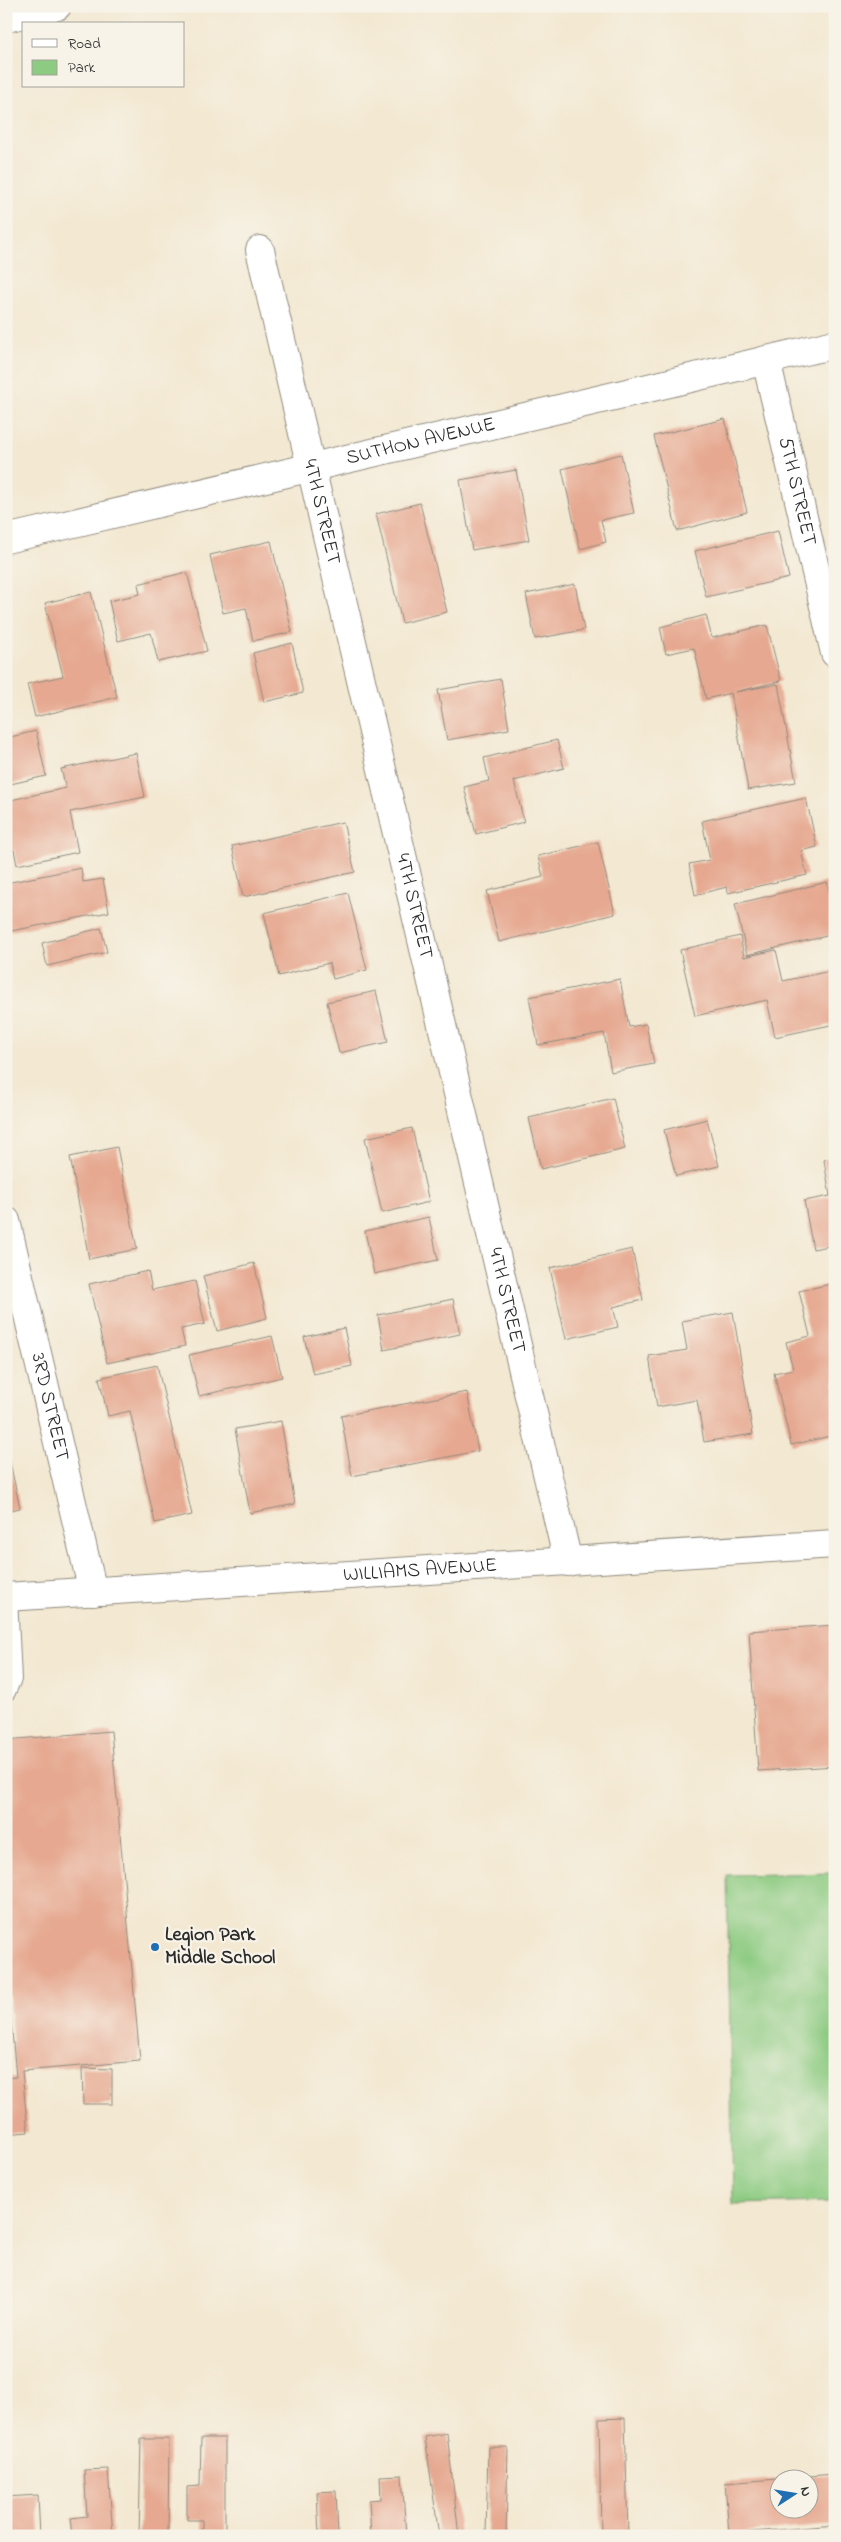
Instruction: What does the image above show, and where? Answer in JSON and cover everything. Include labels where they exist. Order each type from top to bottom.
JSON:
[{"type":"street","points":[[6,18],[57,6]]},
{"type":"street","name":"4TH STREET","points":[[260,250],[568,1562]]},
{"type":"street","name":"SUTHON AVENUE","points":[[6,539],[835,344]]},
{"type":"street","name":"5TH STREET","points":[[766,360],[835,653]]},
{"type":"street","name":"3RD STREET","points":[[6,1221],[93,1592]]},
{"type":"street","name":"WILLIAMS AVENUE","points":[[7,1597],[835,1544]]},
{"type":"lane","points":[[6,1692],[12,1679],[7,1597]]},
{"type":"green space","points":[[835,1873],[835,2202],[733,2204],[727,1875]]},
{"type":"building","points":[[725,419],[747,512],[677,531],[654,436]]},
{"type":"building","points":[[621,454],[634,513],[601,520],[606,542],[580,549],[562,469]]},
{"type":"building","points":[[516,470],[529,540],[472,550],[460,480]]},
{"type":"building","points":[[420,503],[447,612],[402,623],[376,514]]},
{"type":"building","points":[[778,531],[789,578],[706,597],[695,551]]},
{"type":"building","points":[[271,541],[292,632],[253,641],[246,608],[223,613],[210,555]]},
{"type":"building","points":[[187,572],[207,651],[158,662],[151,633],[118,641],[109,601],[140,594],[138,584]]},
{"type":"building","points":[[575,584],[584,630],[535,639],[526,594]]},
{"type":"building","points":[[91,592],[117,697],[35,717],[27,684],[63,676],[45,603]]},
{"type":"building","points":[[706,615],[712,638],[767,625],[781,681],[735,692],[778,684],[796,782],[748,790],[731,693],[706,699],[694,648],[666,654],[660,627]]},
{"type":"building","points":[[292,643],[303,693],[264,702],[253,653]]},
{"type":"building","points":[[501,679],[509,729],[447,740],[438,690]]},
{"type":"building","points":[[6,724],[10,736],[6,737]]},
{"type":"building","points":[[36,731],[46,776],[6,785],[6,738]]},
{"type":"building","points":[[557,740],[564,768],[514,781],[524,822],[476,834],[464,787],[489,781],[484,758]]},
{"type":"building","points":[[136,753],[145,797],[70,812],[78,852],[17,865],[14,850],[6,851],[6,801],[66,788],[61,769]]},
{"type":"building","points":[[806,798],[817,847],[801,851],[807,875],[728,893],[727,887],[695,895],[689,864],[710,860],[702,821]]},
{"type":"building","points":[[343,822],[355,872],[243,897],[232,846]]},
{"type":"building","points":[[598,842],[615,914],[499,942],[487,891],[543,877],[538,856]]},
{"type":"building","points":[[81,868],[83,882],[103,879],[109,912],[6,932],[6,883]]},
{"type":"building","points":[[827,882],[835,914],[835,934],[747,955],[735,904]]},
{"type":"building","points":[[348,893],[367,970],[333,979],[329,963],[279,976],[264,913]]},
{"type":"building","points":[[101,928],[107,952],[47,966],[42,943]]},
{"type":"building","points":[[740,936],[744,957],[776,950],[783,981],[835,970],[835,1024],[775,1037],[767,1000],[695,1016],[680,950]]},
{"type":"building","points":[[620,979],[629,1027],[646,1024],[654,1064],[611,1072],[604,1033],[538,1045],[529,997]]},
{"type":"building","points":[[376,991],[388,1042],[339,1053],[327,1002]]},
{"type":"building","points":[[613,1098],[625,1149],[541,1169],[529,1118]]},
{"type":"building","points":[[707,1119],[719,1166],[676,1176],[664,1130]]},
{"type":"building","points":[[412,1128],[429,1202],[382,1213],[365,1138]]},
{"type":"building","points":[[117,1147],[137,1249],[89,1259],[70,1157]]},
{"type":"building","points":[[835,1158],[835,1245],[813,1249],[804,1201],[830,1196],[824,1160]]},
{"type":"building","points":[[429,1217],[438,1260],[374,1274],[365,1231]]},
{"type":"building","points":[[632,1249],[643,1300],[613,1307],[618,1327],[566,1339],[550,1268]]},
{"type":"building","points":[[254,1263],[267,1318],[217,1331],[203,1276]]},
{"type":"building","points":[[148,1271],[152,1290],[195,1281],[205,1324],[181,1329],[185,1346],[107,1363],[89,1284]]},
{"type":"building","points":[[835,1283],[835,1435],[791,1445],[774,1373],[793,1369],[786,1342],[810,1336],[799,1291]]},
{"type":"building","points":[[453,1299],[460,1334],[384,1350],[378,1315]]},
{"type":"building","points":[[733,1312],[753,1434],[704,1442],[697,1400],[657,1407],[649,1356],[687,1350],[682,1321]]},
{"type":"building","points":[[344,1328],[352,1366],[313,1374],[304,1337]]},
{"type":"building","points":[[272,1336],[282,1377],[199,1396],[189,1355]]},
{"type":"building","points":[[157,1365],[192,1515],[155,1523],[130,1411],[108,1416],[99,1378]]},
{"type":"building","points":[[467,1392],[478,1451],[352,1476],[341,1416]]},
{"type":"building","points":[[281,1421],[295,1504],[250,1513],[235,1429]]},
{"type":"building","points":[[6,1444],[20,1508],[6,1511]]},
{"type":"building","points":[[835,1625],[835,1766],[758,1771],[749,1631]]},
{"type":"building","points":[[111,1731],[140,2061],[22,2071],[28,2132],[6,2134],[6,2078],[16,2077],[6,1964],[6,1740]]},
{"type":"building","points":[[82,2068],[112,2069],[112,2104],[83,2104]]},
{"type":"building","points":[[625,2418],[628,2536],[601,2536],[599,2419]]},
{"type":"building","points":[[447,2433],[459,2536],[439,2536],[425,2437]]},
{"type":"building","points":[[201,2438],[225,2438],[225,2536],[202,2536],[202,2520],[187,2520],[187,2487],[200,2486]]},
{"type":"building","points":[[141,2439],[169,2439],[168,2536],[139,2536]]},
{"type":"building","points":[[488,2447],[508,2447],[506,2536],[486,2536]]},
{"type":"building","points":[[108,2469],[113,2536],[73,2536],[71,2518],[87,2516],[84,2470]]},
{"type":"building","points":[[835,2474],[835,2525],[729,2534],[725,2483],[768,2480],[768,2520],[818,2520],[818,2475]]},
{"type":"building","points":[[402,2475],[406,2536],[371,2536],[369,2500],[381,2499],[380,2476]]},
{"type":"building","points":[[336,2491],[338,2536],[319,2536],[317,2492]]},
{"type":"building","points":[[38,2495],[40,2536],[8,2536],[6,2497]]},
{"type":"place","name":"Legion Park Middle School","points":[[155,1947]]}]
